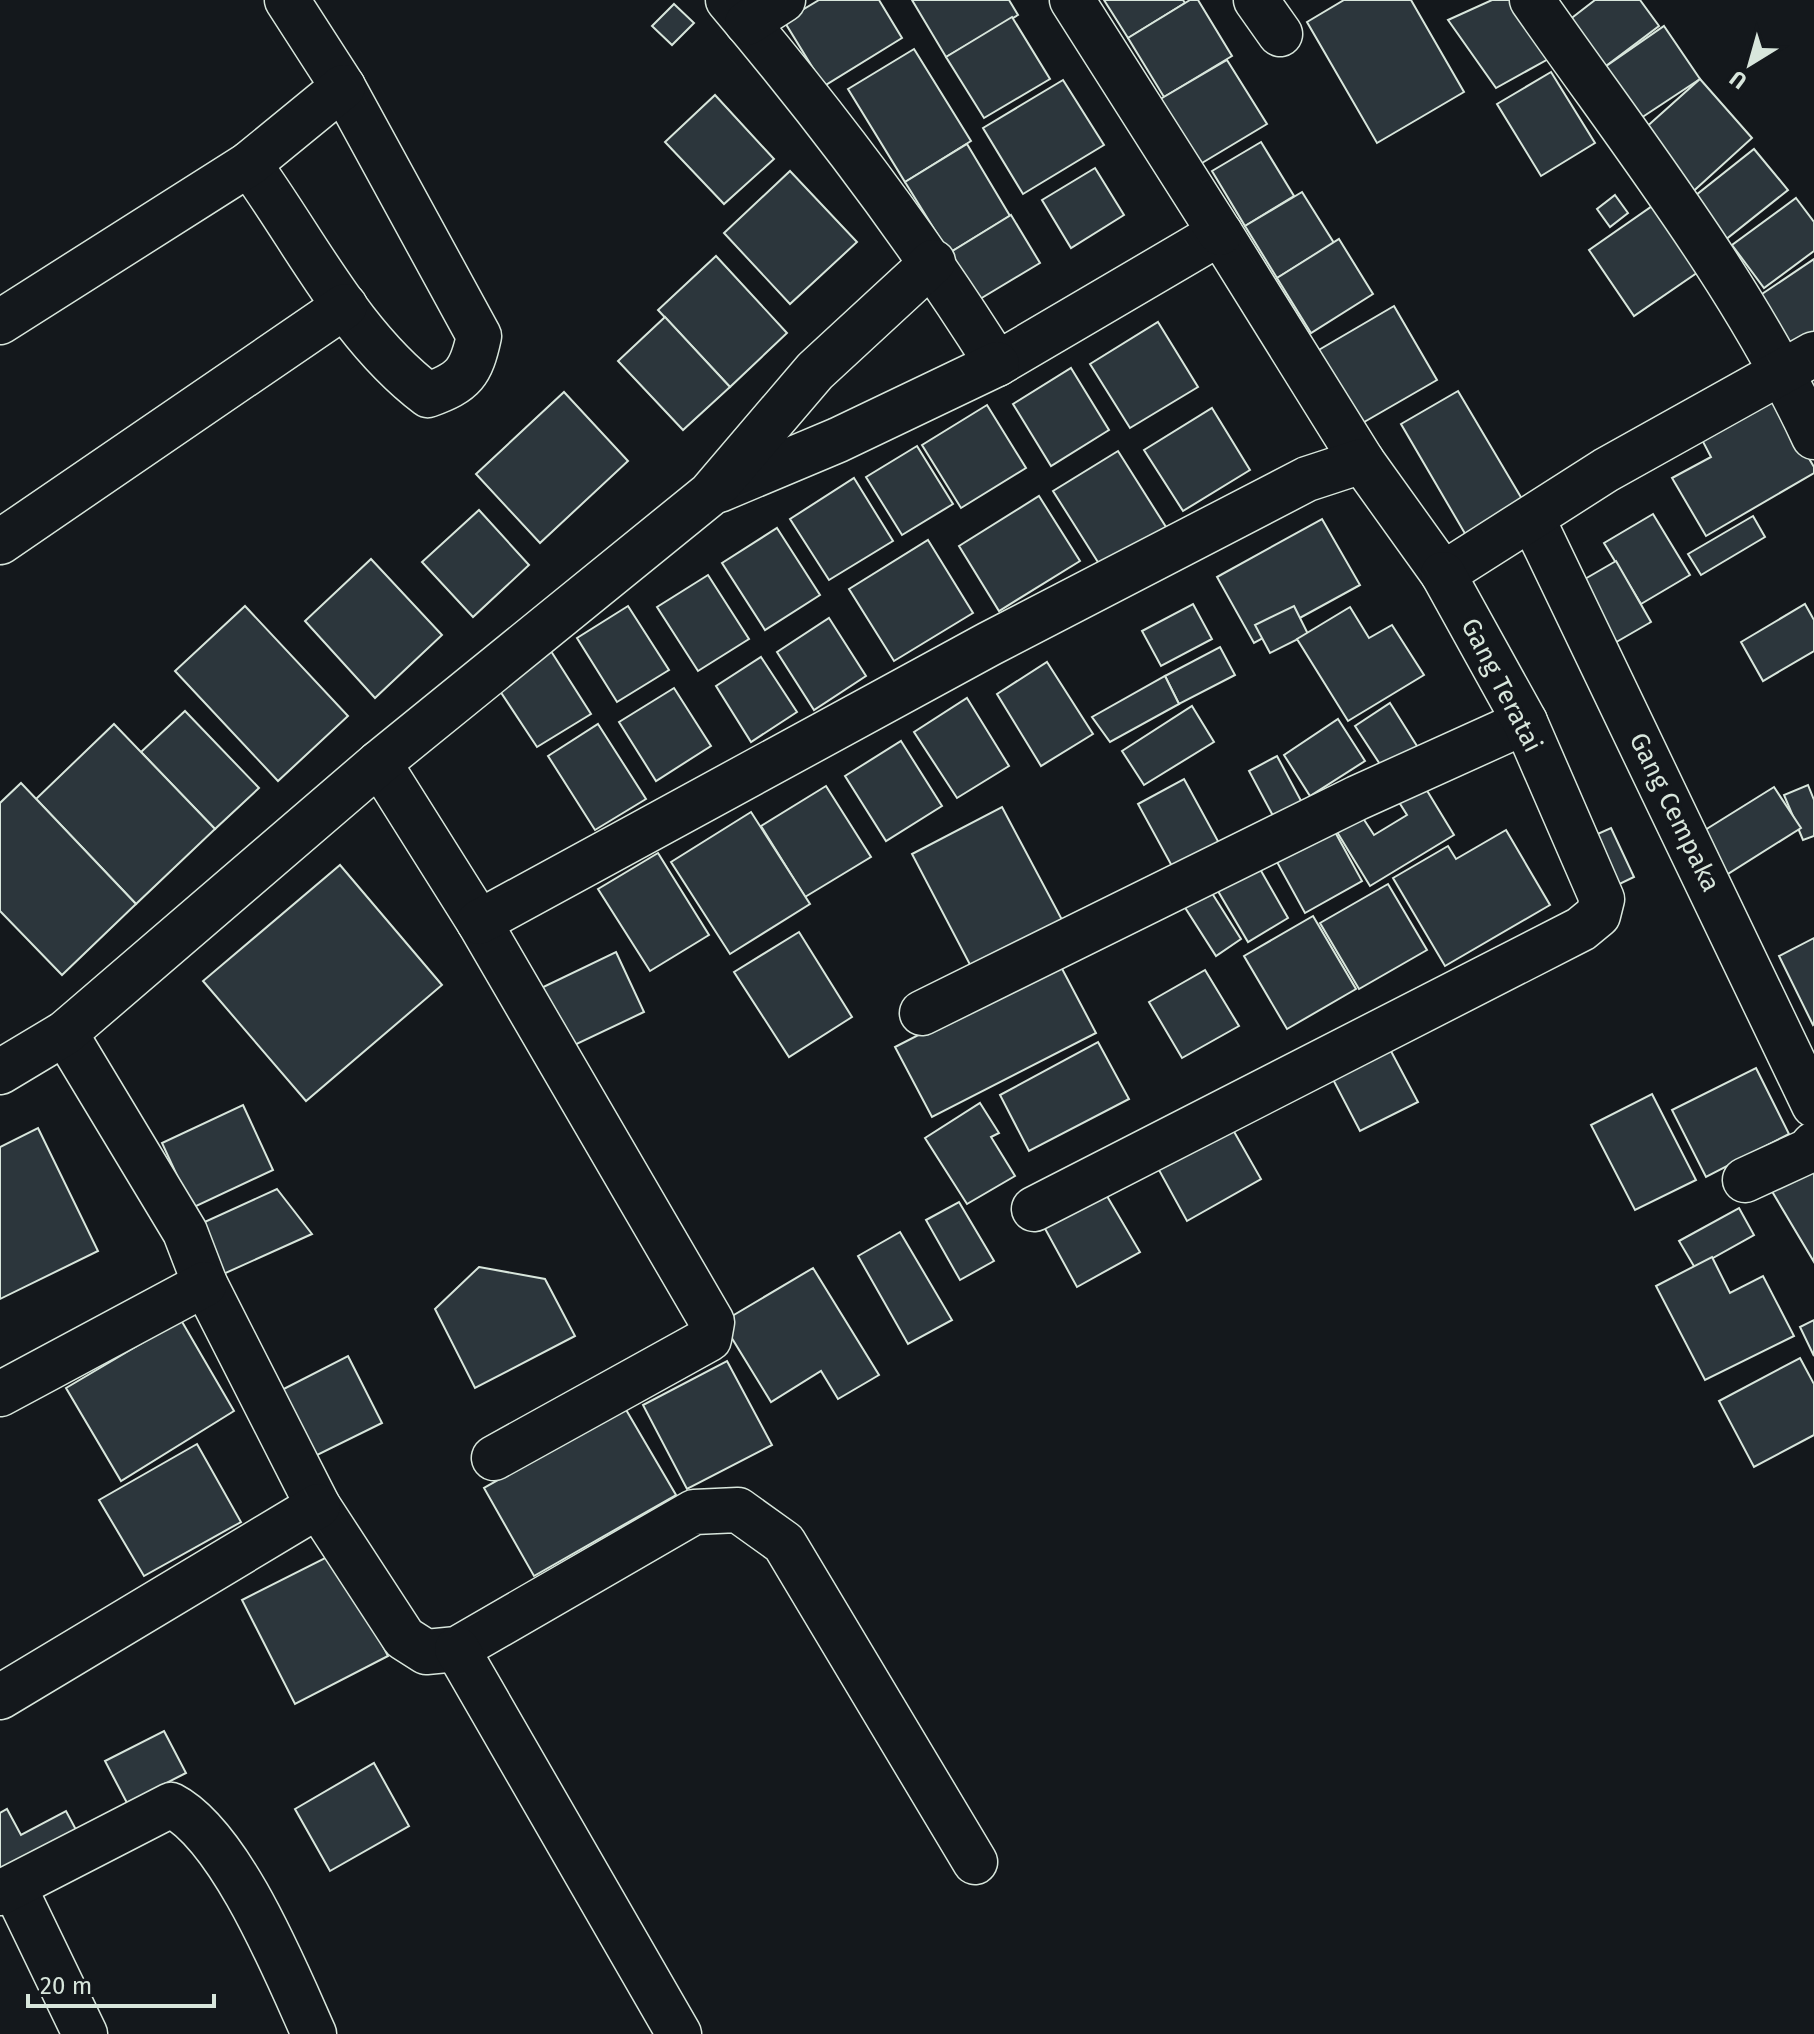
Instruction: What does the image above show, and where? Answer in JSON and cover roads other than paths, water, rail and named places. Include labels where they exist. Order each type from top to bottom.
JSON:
[{"type":"street","points":[[249,164],[345,306],[407,379],[428,395],[456,385],[473,364],[479,336],[343,87],[287,0]]},
{"type":"street","name":"Gang Teratai","points":[[1034,1209],[1581,929],[1598,915],[1602,899],[1525,722],[1443,574],[1362,461],[1072,0]]},
{"type":"street","points":[[1532,0],[1735,291],[1799,364],[1814,437]]},
{"type":"street","points":[[752,8],[843,141],[933,262],[997,364]]},
{"type":"street","points":[[0,322],[249,164],[343,87]]},
{"type":"street","points":[[710,494],[838,440],[997,364],[1220,233]]},
{"type":"street","points":[[0,1072],[65,1033],[379,763],[710,494],[815,371],[933,262]]},
{"type":"street","points":[[0,542],[345,306]]},
{"type":"street","points":[[1443,574],[1533,520],[1606,470],[1799,364]]},
{"type":"street","points":[[479,922],[989,644],[1307,479],[1362,461]]},
{"type":"street","name":"Gang Cempaka","points":[[1533,520],[1814,1105]]},
{"type":"street","points":[[922,1013],[1345,804],[1525,722]]},
{"type":"street","points":[[379,763],[479,922],[700,1300],[713,1331],[709,1339],[494,1458]]},
{"type":"street","points":[[65,1033],[185,1232],[205,1284],[318,1506],[404,1638],[426,1652],[457,1649],[694,1512],[738,1510],[784,1543],[975,1862]]},
{"type":"street","points":[[1745,1180],[1808,1151],[1814,1144]]},
{"type":"street","points":[[0,1394],[205,1284]]},
{"type":"street","points":[[0,1697],[318,1506]]},
{"type":"street","points":[[457,1649],[679,2034]]},
{"type":"street","points":[[85,2034],[7,1890],[171,1805],[202,1828],[271,1935],[314,2034]]}]
